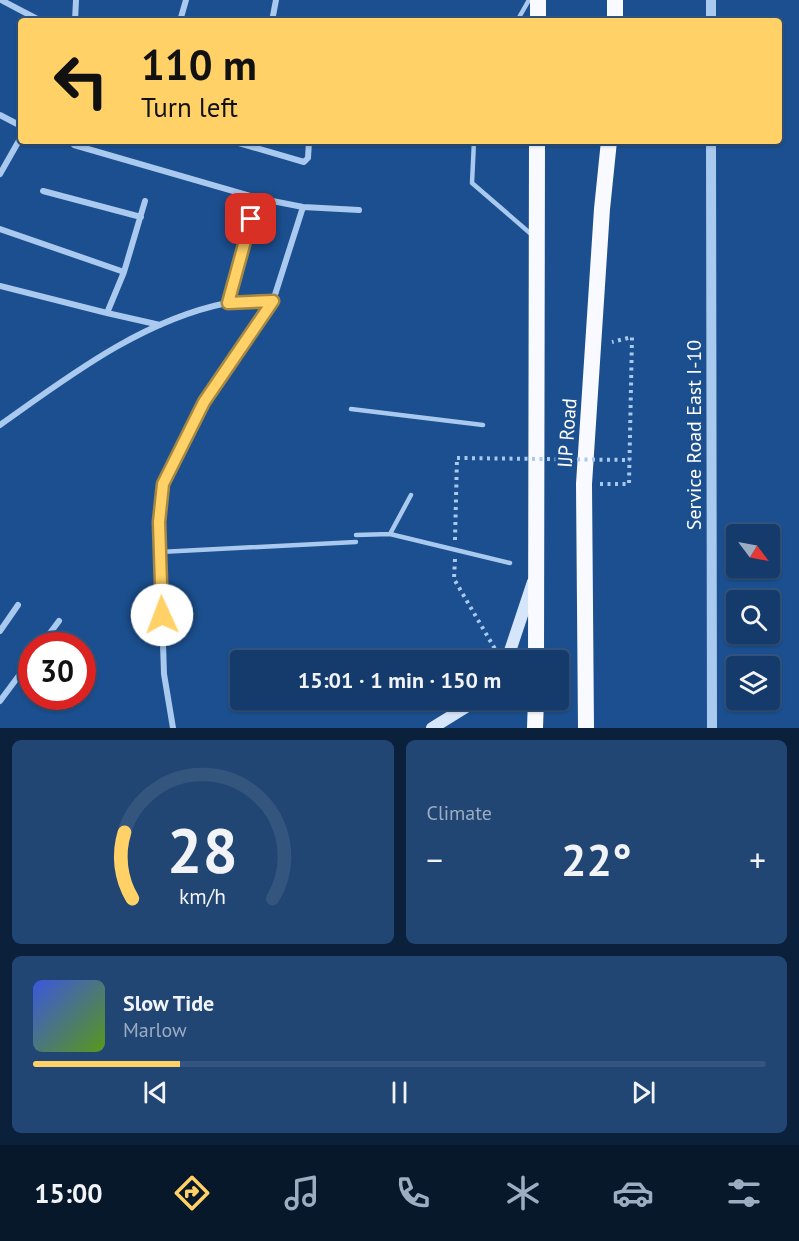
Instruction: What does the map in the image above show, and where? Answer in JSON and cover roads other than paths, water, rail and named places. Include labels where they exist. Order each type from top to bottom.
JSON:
[{"type":"highway","points":[[538,0],[538,18]]},
{"type":"highway","points":[[615,0],[615,18]]},
{"type":"highway","name":"IJP Road","points":[[536,650],[537,144]]},
{"type":"highway","name":"IJP Road","points":[[586,728],[585,484],[602,208],[609,144]]},
{"type":"highway","points":[[536,710],[536,728]]},
{"type":"main road","points":[[510,650],[536,573]]},
{"type":"main road","points":[[432,728],[461,710]]},
{"type":"street","points":[[1,0],[35,18]]},
{"type":"street","points":[[75,18],[76,0]]},
{"type":"street","points":[[181,18],[186,0]]},
{"type":"street","points":[[273,18],[276,0]]},
{"type":"street","points":[[711,0],[711,18]]},
{"type":"street","points":[[0,115],[18,124]]},
{"type":"street","points":[[0,174],[18,142]]},
{"type":"street","points":[[73,144],[257,198],[303,207],[359,210]]},
{"type":"street","points":[[241,144],[304,162],[308,158],[309,144]]},
{"type":"street","name":"Service Road East I-10","points":[[711,144],[712,728]]},
{"type":"street","points":[[43,191],[141,217]]},
{"type":"street","points":[[228,303],[257,198]]},
{"type":"street","points":[[107,313],[124,272],[146,201]]},
{"type":"street","points":[[173,728],[164,674],[159,522],[163,484],[204,402],[273,301],[303,207]]},
{"type":"street","points":[[0,229],[124,272]]},
{"type":"street","points":[[0,286],[160,325]]},
{"type":"street","points":[[0,425],[69,376],[160,325],[228,303],[273,301]]},
{"type":"street","points":[[0,631],[18,605]]},
{"type":"street","points":[[51,632],[59,621]]},
{"type":"street","points":[[0,701],[18,677]]},
{"type":"lane","points":[[519,18],[529,0]]},
{"type":"lane","points":[[474,144],[472,183],[537,239]]},
{"type":"lane","points":[[351,409],[483,425]]},
{"type":"lane","points":[[390,534],[411,495]]},
{"type":"lane","points":[[356,535],[390,534],[510,563]]},
{"type":"lane","points":[[160,552],[356,543]]}]
